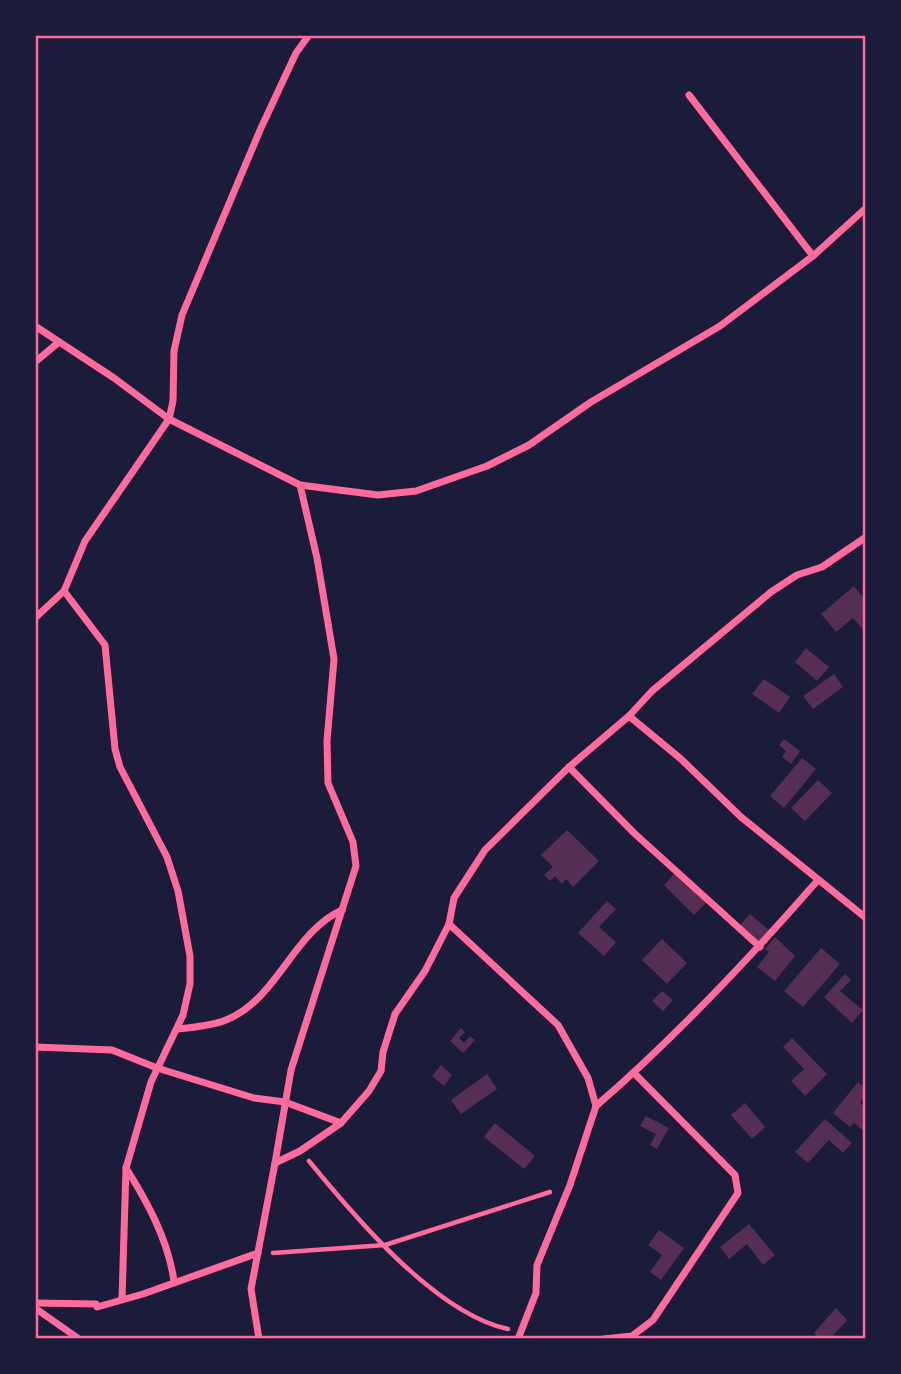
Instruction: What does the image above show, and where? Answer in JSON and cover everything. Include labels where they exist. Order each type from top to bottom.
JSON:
[{"type":"street","points":[[35,618],[64,591],[85,541],[169,419],[173,401],[174,351],[182,315],[261,128],[296,53],[309,35]]},
{"type":"street","points":[[689,95],[813,257]]},
{"type":"street","points":[[35,326],[169,419],[300,485],[378,495],[416,491],[487,466],[529,444],[591,402],[720,326],[813,257],[866,208]]},
{"type":"street","points":[[35,362],[59,342]]},
{"type":"street","points":[[259,1339],[251,1289],[291,1070],[356,866],[353,842],[328,783],[327,741],[334,659],[317,558],[300,485]]},
{"type":"street","points":[[275,1163],[300,1151],[341,1123],[369,1091],[381,1071],[383,1052],[395,1014],[425,971],[449,924],[454,898],[485,850],[569,767],[629,716],[652,691],[771,592],[797,575],[822,567],[866,537]]},
{"type":"street","points":[[64,591],[106,645],[115,749],[120,767],[167,858],[188,936],[191,971],[187,1000],[178,1029],[157,1068],[126,1168],[122,1221],[122,1299]]},
{"type":"street","points":[[629,716],[671,751],[741,817],[866,918]]},
{"type":"street","points":[[569,767],[634,832],[760,947]]},
{"type":"street","points":[[520,1336],[536,1293],[537,1265],[570,1185],[596,1106],[634,1073],[760,947],[818,880]]},
{"type":"street","points":[[178,1029],[227,1020],[236,1014],[273,981],[317,927],[342,910]]},
{"type":"street","points":[[449,924],[558,1025],[588,1078],[596,1106]]},
{"type":"street","points":[[35,1047],[112,1050],[157,1068],[254,1098],[285,1102],[341,1123]]},
{"type":"street","points":[[604,1339],[632,1336],[653,1320],[738,1193],[739,1182],[735,1175],[634,1073]]},
{"type":"street","points":[[126,1168],[145,1198],[167,1246],[174,1282]]},
{"type":"street","points":[[35,1303],[96,1304],[97,1307],[258,1253]]},
{"type":"street","points":[[35,1308],[79,1339]]},
{"type":"path","points":[[300,1151],[365,1228],[423,1280],[464,1311],[520,1336]]},
{"type":"path","points":[[258,1253],[303,1253],[385,1245],[570,1185]]},
{"type":"building","points":[[854,586],[866,601],[866,633],[853,618],[836,632],[821,614]]},
{"type":"building","points":[[806,648],[829,667],[817,681],[795,662]]},
{"type":"building","points":[[834,674],[843,687],[813,709],[803,696]]},
{"type":"building","points":[[764,679],[790,697],[779,713],[752,694]]},
{"type":"building","points":[[784,739],[800,751],[791,764],[782,757],[786,751],[779,745]]},
{"type":"building","points":[[802,758],[816,769],[784,808],[770,796]]},
{"type":"building","points":[[818,780],[832,793],[805,821],[791,808]]},
{"type":"building","points":[[567,830],[599,861],[573,887],[566,879],[562,884],[555,876],[550,881],[544,875],[553,867],[541,855]]},
{"type":"building","points":[[676,872],[707,902],[694,915],[664,885]]},
{"type":"building","points":[[607,901],[616,909],[599,927],[616,942],[604,956],[578,933]]},
{"type":"building","points":[[750,914],[771,932],[760,943],[740,925]]},
{"type":"building","points":[[775,937],[795,956],[775,981],[757,967],[769,952],[765,949]]},
{"type":"building","points":[[662,939],[687,963],[667,984],[642,960]]},
{"type":"building","points":[[821,948],[840,964],[803,1007],[784,991]]},
{"type":"building","points":[[845,974],[851,980],[840,991],[863,1010],[852,1023],[824,997]]},
{"type":"building","points":[[662,991],[673,1000],[663,1011],[652,1001]]},
{"type":"building","points":[[461,1028],[465,1032],[459,1038],[464,1043],[470,1036],[475,1040],[463,1053],[450,1041]]},
{"type":"building","points":[[792,1038],[827,1074],[805,1096],[791,1081],[804,1069],[783,1047]]},
{"type":"building","points":[[441,1065],[452,1075],[444,1086],[432,1076]]},
{"type":"building","points":[[487,1074],[497,1089],[461,1114],[451,1100]]},
{"type":"building","points":[[858,1082],[866,1089],[866,1095],[860,1103],[866,1108],[866,1133],[854,1123],[850,1127],[833,1113]]},
{"type":"building","points":[[745,1103],[765,1127],[752,1139],[731,1115]]},
{"type":"building","points":[[646,1116],[669,1128],[657,1149],[650,1145],[656,1134],[640,1126]]},
{"type":"building","points":[[825,1119],[852,1143],[843,1153],[829,1140],[808,1163],[795,1152]]},
{"type":"building","points":[[495,1123],[535,1156],[524,1169],[484,1137]]},
{"type":"building","points":[[749,1224],[775,1255],[763,1265],[747,1244],[729,1259],[720,1247]]},
{"type":"building","points":[[659,1230],[684,1248],[661,1280],[650,1272],[662,1255],[648,1245]]},
{"type":"building","points":[[836,1308],[847,1320],[830,1339],[818,1339],[814,1333]]}]
